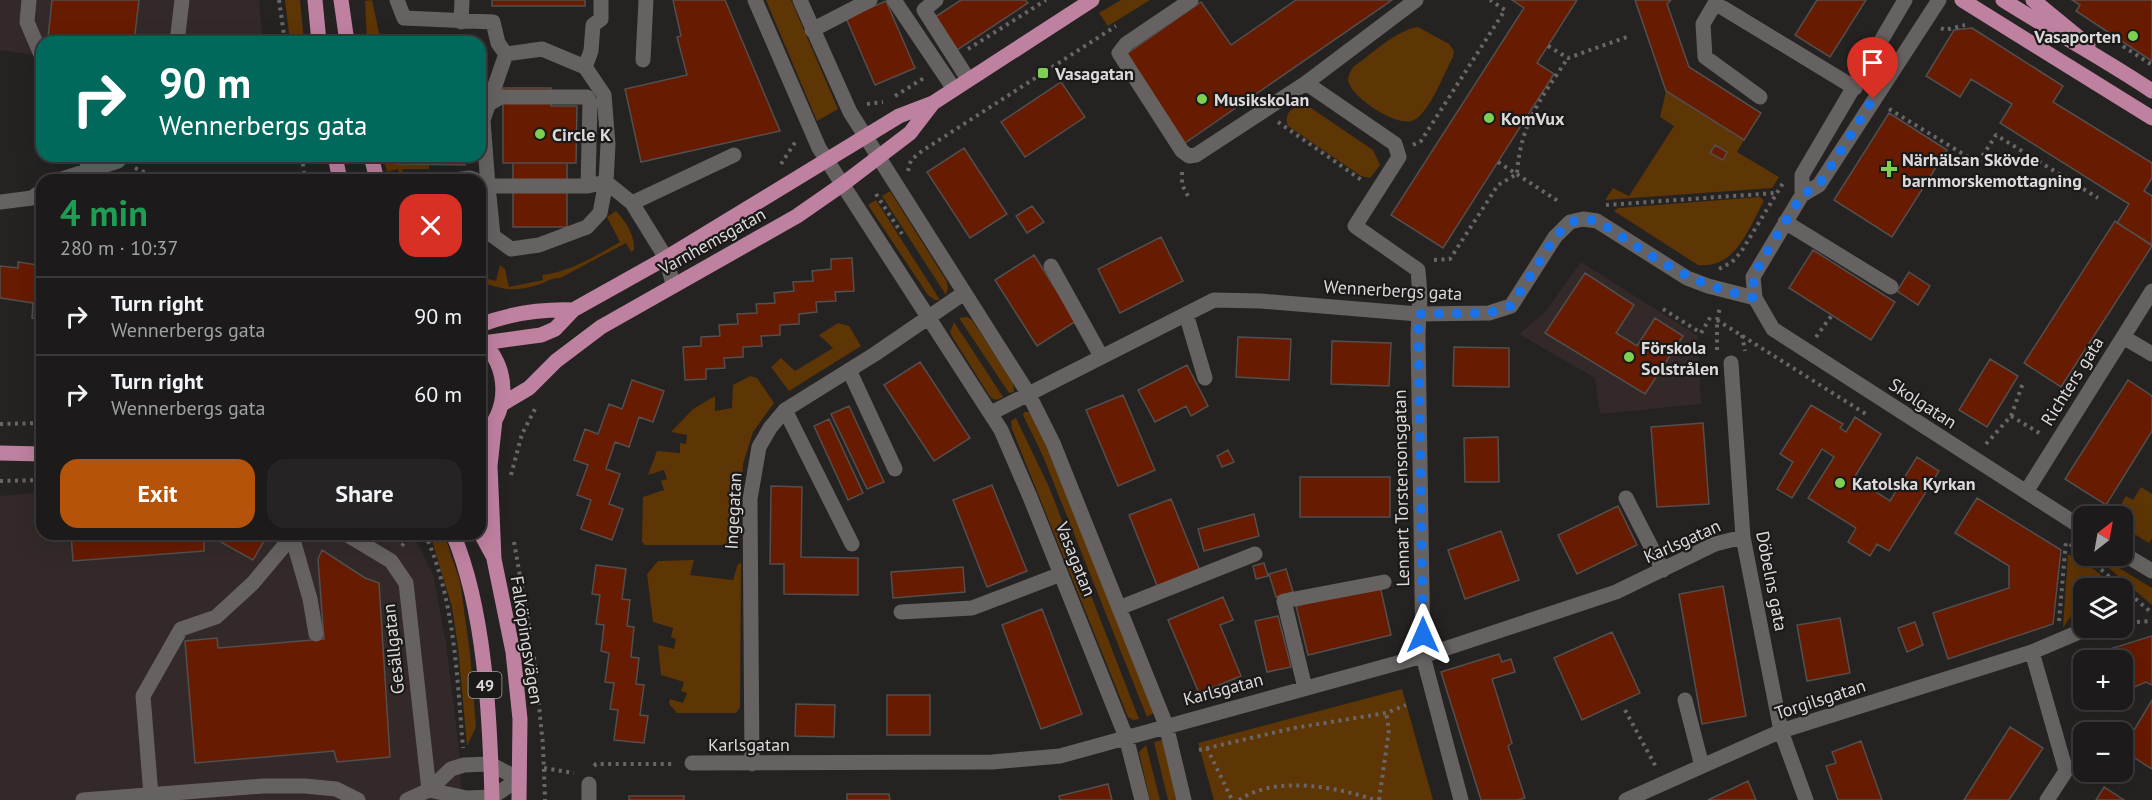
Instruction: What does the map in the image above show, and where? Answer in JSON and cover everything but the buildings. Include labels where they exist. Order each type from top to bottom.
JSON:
[{"type":"main road","points":[[315,0],[318,36]]},
{"type":"main road","points":[[341,0],[346,36]]},
{"type":"main road","name":"Varnhemsgatan","points":[[486,341],[541,335],[555,329],[573,310],[666,258],[899,116],[933,103],[1092,0]]},
{"type":"main road","points":[[1962,0],[2152,118]]},
{"type":"main road","points":[[2002,0],[2055,33],[2102,57],[2152,91]]},
{"type":"main road","points":[[2033,0],[2071,28],[2102,57]]},
{"type":"main road","name":"Varnhemsgatan","points":[[502,404],[529,388],[556,361],[601,327],[673,284],[797,216],[843,184],[910,133],[933,103]]},
{"type":"main road","points":[[486,323],[505,315],[544,309],[573,310]]},
{"type":"main road","name":"49","points":[[486,346],[501,371],[504,387],[502,404],[495,420],[486,431]]},
{"type":"main road","name":"Falköpingsvägen","points":[[495,420],[490,466],[494,559],[513,652],[520,718],[519,800]]},
{"type":"main road","points":[[0,453],[36,454]]},
{"type":"main road","name":"49","points":[[455,540],[468,574],[484,675],[492,798]]},
{"type":"main road","name":"Falköpingsvägen","points":[[484,540],[494,559]]},
{"type":"street","points":[[29,0],[27,22],[36,43]]},
{"type":"street","points":[[178,36],[182,0]]},
{"type":"street","points":[[397,0],[404,18],[493,22],[498,43],[506,54]]},
{"type":"street","points":[[461,22],[462,0]]},
{"type":"street","points":[[585,67],[591,51],[593,25],[601,19],[601,0]]},
{"type":"street","points":[[643,60],[646,0]]},
{"type":"street","name":"Vasagatan","points":[[755,0],[809,132],[991,413],[1026,487],[1126,737],[1142,800]]},
{"type":"street","name":"Vasagatan","points":[[800,0],[850,112],[1028,393],[1053,443],[1166,725],[1184,800]]},
{"type":"street","points":[[812,30],[870,0]]},
{"type":"street","points":[[894,0],[954,89]]},
{"type":"street","points":[[936,0],[924,10],[968,79]]},
{"type":"street","points":[[1191,0],[1126,44],[1119,53],[1120,59],[1182,151],[1189,156],[1196,155],[1306,83],[1416,0]]},
{"type":"street","points":[[1802,195],[1802,175],[1905,0]]},
{"type":"street","points":[[1755,298],[1753,277],[1785,222],[1802,195],[1819,185],[1939,0]]},
{"type":"street","points":[[1760,97],[1705,57],[1703,24],[1716,2],[1855,88]]},
{"type":"street","points":[[486,205],[493,236],[511,249],[539,245],[587,227],[600,213],[606,182],[608,144],[604,95],[585,67],[543,49],[506,54]]},
{"type":"street","points":[[486,100],[506,54]]},
{"type":"street","points":[[1306,83],[1395,144],[1399,156],[1377,191]]},
{"type":"street","points":[[486,104],[501,97],[587,97],[590,102],[588,186]]},
{"type":"street","points":[[632,203],[734,154]]},
{"type":"street","points":[[87,162],[91,171],[97,174]]},
{"type":"street","points":[[80,174],[111,162]]},
{"type":"street","points":[[486,183],[588,186],[606,182]]},
{"type":"street","points":[[606,182],[632,203],[666,258],[673,284]]},
{"type":"street","name":"Lennart Torstensonsgatan","points":[[1377,191],[1355,226],[1418,270],[1423,656],[1461,800]]},
{"type":"street","points":[[0,202],[36,195]]},
{"type":"street","name":"Wennerbergs gata","points":[[991,413],[1214,300],[1260,301],[1418,314],[1489,313],[1511,306],[1555,237],[1570,222],[1583,219],[1597,221],[1687,278],[1755,298]]},
{"type":"street","points":[[1785,222],[1890,287]]},
{"type":"street","points":[[1051,266],[1101,356]]},
{"type":"street","name":"Ingegatan","points":[[752,764],[752,482],[759,447],[785,410],[964,293]]},
{"type":"street","name":"Richters gata","points":[[2026,492],[2151,296]]},
{"type":"street","name":"Skolgatan","points":[[1755,298],[1773,329],[2073,523]]},
{"type":"street","points":[[1186,314],[1205,378]]},
{"type":"street","points":[[2123,337],[2152,354]]},
{"type":"street","name":"Döbelns gata","points":[[1731,363],[1743,537],[1781,731],[1806,800]]},
{"type":"street","points":[[849,370],[895,469]]},
{"type":"street","points":[[785,410],[852,544]]},
{"type":"street","points":[[1626,498],[1663,570]]},
{"type":"street","name":"Karlsgatan","points":[[692,763],[992,762],[1060,756],[1423,656],[1616,592],[1714,544],[1743,537]]},
{"type":"street","points":[[151,795],[142,696],[181,629],[216,617],[253,583],[289,540]]},
{"type":"street","points":[[294,540],[310,599],[315,634]]},
{"type":"street","name":"Gesällgatan","points":[[356,540],[391,561],[406,583],[429,790]]},
{"type":"street","points":[[1119,608],[1255,554]]},
{"type":"street","points":[[2133,560],[2152,571]]},
{"type":"street","points":[[901,612],[972,608],[1061,574]]},
{"type":"street","points":[[1305,688],[1284,601],[1384,582]]},
{"type":"street","name":"Torgilsgatan","points":[[1626,800],[1781,731],[2032,651],[2073,634]]},
{"type":"street","points":[[2032,651],[2066,771],[2047,800]]},
{"type":"street","points":[[1685,700],[1702,766]]},
{"type":"street","points":[[407,800],[429,790],[451,769],[464,765],[490,764],[519,779],[492,798],[467,798],[429,790]]},
{"type":"street","points":[[589,779],[589,800]]},
{"type":"street","points":[[83,800],[151,795],[200,795],[305,786],[336,789],[358,800]]},
{"type":"path","points":[[279,0],[284,36]]},
{"type":"path","points":[[1399,151],[1421,141],[1505,10],[1490,0]]},
{"type":"path","points":[[858,205],[907,173],[911,160],[922,151],[1121,22]]},
{"type":"path","points":[[1945,30],[1960,24],[1971,25]]},
{"type":"path","points":[[1517,174],[1518,151],[1525,126],[1568,58],[1627,38]]},
{"type":"path","points":[[1548,46],[1568,58]]},
{"type":"path","points":[[1873,99],[1978,163],[1996,135],[2098,198]]},
{"type":"path","points":[[1263,111],[1377,191]]},
{"type":"path","points":[[783,162],[789,148],[799,138]]},
{"type":"path","points":[[126,162],[144,174]]},
{"type":"path","points":[[1498,162],[1558,201]]},
{"type":"path","points":[[1433,260],[1450,259],[1498,185],[1517,174]]},
{"type":"path","points":[[1597,206],[1776,193]]},
{"type":"path","points":[[1718,353],[1717,320],[1720,305]]},
{"type":"path","points":[[1663,309],[1701,333],[1711,316]]},
{"type":"path","points":[[1816,338],[1832,315]]},
{"type":"path","points":[[1717,320],[1742,335],[1747,361]]},
{"type":"path","points":[[1985,444],[2011,416],[2023,383]]},
{"type":"path","points":[[510,483],[522,434],[542,399]]},
{"type":"path","points":[[2011,416],[2041,434]]},
{"type":"path","points":[[0,424],[36,423]]},
{"type":"path","points":[[0,481],[36,480]]},
{"type":"path","points":[[427,540],[441,577],[454,650],[463,750]]},
{"type":"path","points":[[2058,628],[2066,541]]},
{"type":"path","points":[[2097,566],[2152,613]]},
{"type":"path","points":[[2133,622],[2152,621]]},
{"type":"path","points":[[1199,750],[1294,728],[1386,713],[1406,705]]},
{"type":"path","points":[[1625,710],[1658,772]]},
{"type":"path","points":[[1239,800],[1249,793],[1281,787],[1326,787],[1377,800],[1389,730],[1386,713]]},
{"type":"path","points":[[1207,748],[1232,800]]},
{"type":"path","points":[[544,768],[589,779],[596,764],[692,763]]},
{"type":"shaded area","points":[[0,0],[259,0],[262,36],[36,36],[36,55],[0,50]]},
{"type":"shaded area","points":[[285,0],[300,0],[303,36],[289,36]]},
{"type":"shaded area","points":[[372,0],[380,36],[367,36],[365,1]]},
{"type":"shaded area","points":[[766,0],[791,0],[838,109],[817,121]]},
{"type":"shaded area","points":[[1121,0],[1150,0],[1108,26],[1099,13]]},
{"type":"shaded area","points":[[1418,27],[1449,44],[1454,51],[1426,109],[1420,116],[1407,122],[1376,110],[1357,95],[1348,78],[1353,67],[1384,43],[1401,33]]},
{"type":"shaded area","points":[[1666,91],[1744,140],[1737,152],[1779,177],[1772,188],[1605,200],[1613,188],[1629,196],[1674,126],[1660,117]]},
{"type":"shaded area","points":[[1301,105],[1308,106],[1373,150],[1380,165],[1370,178],[1361,176],[1288,126],[1289,112]]},
{"type":"shaded area","points":[[384,162],[398,162],[398,165],[429,164],[429,169],[402,169],[403,174],[399,174],[398,169],[387,172]]},
{"type":"shaded area","points":[[890,191],[946,280],[948,287],[946,295],[882,196]]},
{"type":"shaded area","points":[[1760,197],[1764,201],[1739,245],[1722,261],[1711,265],[1698,265],[1614,211],[1618,208]]},
{"type":"shaded area","points":[[876,200],[940,300],[935,300],[928,295],[868,205]]},
{"type":"shaded area","points":[[616,211],[631,234],[634,250],[631,252],[626,243],[560,278],[538,285],[509,289],[486,284],[486,278],[496,281],[500,265],[505,269],[509,287],[543,280],[542,275],[573,267],[620,242],[607,217]]},
{"type":"shaded area","name":"Förskola Solstrålen","points":[[1581,262],[1698,336],[1701,404],[1600,414],[1595,378],[1519,334],[1545,312]]},
{"type":"shaded area","points":[[967,317],[972,320],[1013,382],[1014,392],[1009,393],[959,318]]},
{"type":"shaded area","points":[[954,322],[1003,397],[997,400],[991,398],[950,332]]},
{"type":"shaded area","points":[[838,323],[849,326],[861,346],[789,391],[771,367],[781,358],[795,371],[833,348],[819,335]]},
{"type":"shaded area","points":[[750,376],[757,378],[774,403],[753,432],[743,464],[740,545],[645,545],[642,542],[643,497],[664,490],[661,481],[667,479],[664,470],[648,475],[657,451],[680,453],[680,443],[686,444],[687,435],[671,432],[693,409],[715,396],[715,411],[732,408],[733,385]]},
{"type":"shaded area","points":[[1024,412],[1032,412],[1155,712],[1147,717],[1043,456],[1023,415]]},
{"type":"shaded area","points":[[1016,418],[1049,487],[1139,719],[1133,720],[1128,717],[1012,429],[1011,421]]},
{"type":"shaded area","points":[[2141,487],[2152,494],[2152,538],[2149,543],[2133,533],[2133,506],[2120,506],[2126,496],[2133,500]]},
{"type":"shaded area","points":[[36,493],[36,540],[416,540],[433,575],[446,642],[459,750],[462,800],[0,800],[0,496]]},
{"type":"shaded area","points":[[432,540],[446,540],[460,581],[470,653],[476,727],[467,746],[458,647],[452,607]]},
{"type":"shaded area","points":[[2068,554],[2073,557],[2073,566],[2088,566],[2104,578],[2073,578],[2073,613],[2063,628]]},
{"type":"shaded area","points":[[694,560],[690,575],[733,580],[738,564],[741,563],[740,708],[736,713],[677,713],[669,704],[670,699],[683,703],[687,693],[681,691],[684,682],[661,675],[658,645],[674,649],[676,639],[671,637],[673,628],[653,622],[647,574],[658,561]]},
{"type":"shaded area","points":[[2106,566],[2116,566],[2152,588],[2152,605],[2133,589],[2133,578],[2120,578]]},
{"type":"shaded area","points":[[1402,689],[1433,800],[1214,800],[1198,743]]},
{"type":"shaded area","points":[[1162,740],[1177,800],[1168,800],[1154,742]]},
{"type":"shaded area","points":[[1146,745],[1160,800],[1150,800],[1139,752]]},
{"type":"place","name":"Vasaporten","points":[[2133,36]]},
{"type":"place","name":"Vasagatan","points":[[1043,73]]},
{"type":"place","name":"Musikskolan","points":[[1202,99]]},
{"type":"place","name":"KomVux","points":[[1489,118]]},
{"type":"place","name":"Circle K","points":[[540,134]]},
{"type":"place","name":"Närhälsan Skövde barnmorskemottagning","points":[[1889,169]]},
{"type":"place","name":"Förskola Solstrålen","points":[[1629,357]]},
{"type":"place","name":"Katolska Kyrkan","points":[[1840,483]]},
{"type":"route","points":[[1423,635],[1418,314],[1489,313],[1511,306],[1555,237],[1570,222],[1583,219],[1597,221],[1687,278],[1730,293],[1755,298],[1753,277],[1765,255],[1802,195],[1819,185],[1873,99]]}]
